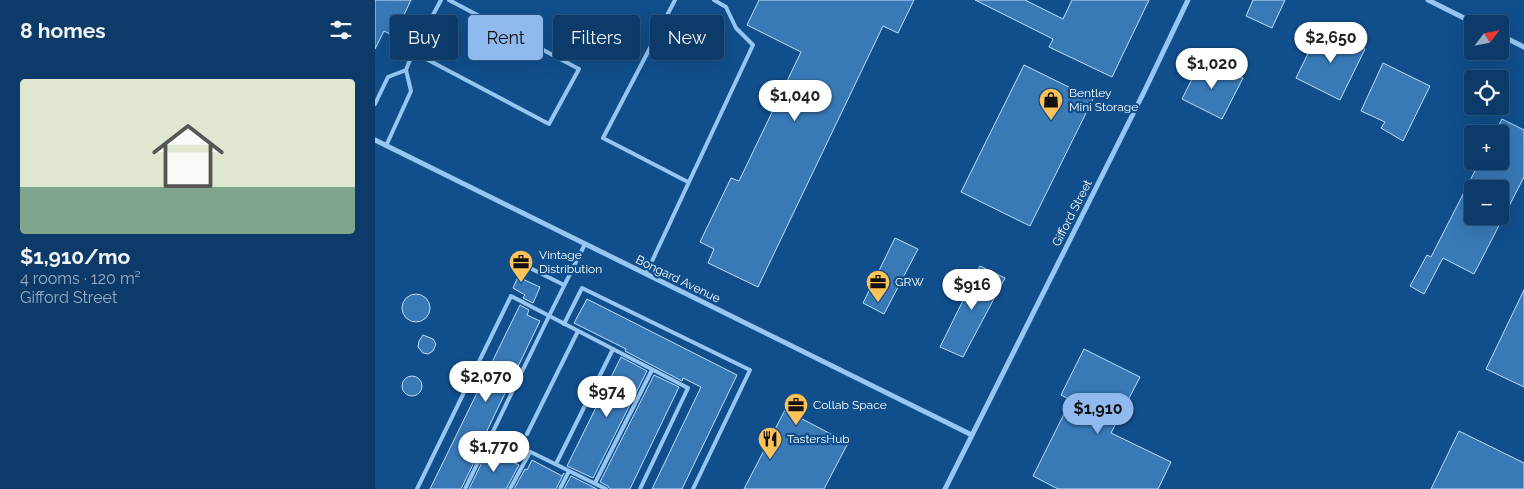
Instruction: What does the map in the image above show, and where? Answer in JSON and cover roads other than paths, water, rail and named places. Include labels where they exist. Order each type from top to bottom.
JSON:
[{"type":"street","name":"Gifford Street","points":[[945,489],[1140,101],[1188,0]]},
{"type":"street","points":[[1428,0],[1464,18]]},
{"type":"street","points":[[1509,40],[1524,47]]},
{"type":"street","name":"Bongard Avenue","points":[[375,140],[972,435]]},
{"type":"lane","points":[[433,15],[441,0]]},
{"type":"lane","points":[[428,60],[549,124],[579,69],[449,0]]},
{"type":"lane","points":[[675,0],[603,138],[688,182]]},
{"type":"lane","points":[[646,274],[753,46],[736,28],[726,7],[714,0]]},
{"type":"lane","points":[[386,146],[411,90],[406,70],[410,60]]},
{"type":"lane","points":[[375,104],[387,77],[406,70]]},
{"type":"lane","points":[[465,489],[585,244]]},
{"type":"lane","points":[[526,266],[564,285]]},
{"type":"lane","points":[[564,324],[582,288],[749,370],[693,489]]},
{"type":"lane","points":[[417,489],[511,296],[688,388],[639,489]]},
{"type":"lane","points":[[527,434],[578,331]]},
{"type":"lane","points":[[556,464],[613,349]]},
{"type":"lane","points":[[595,483],[652,370]]},
{"type":"lane","points":[[492,433],[606,489]]},
{"type":"lane","points":[[510,489],[530,452]]},
{"type":"lane","points":[[560,489],[569,471]]},
{"type":"place","name":"Bentley Mini Storage","points":[[1051,121]]},
{"type":"place","name":"Vintage Distribution","points":[[521,283]]},
{"type":"place","name":"GRW","points":[[878,303]]},
{"type":"place","name":"Collab Space","points":[[796,426]]},
{"type":"place","name":"TastersHub","points":[[770,460]]}]
